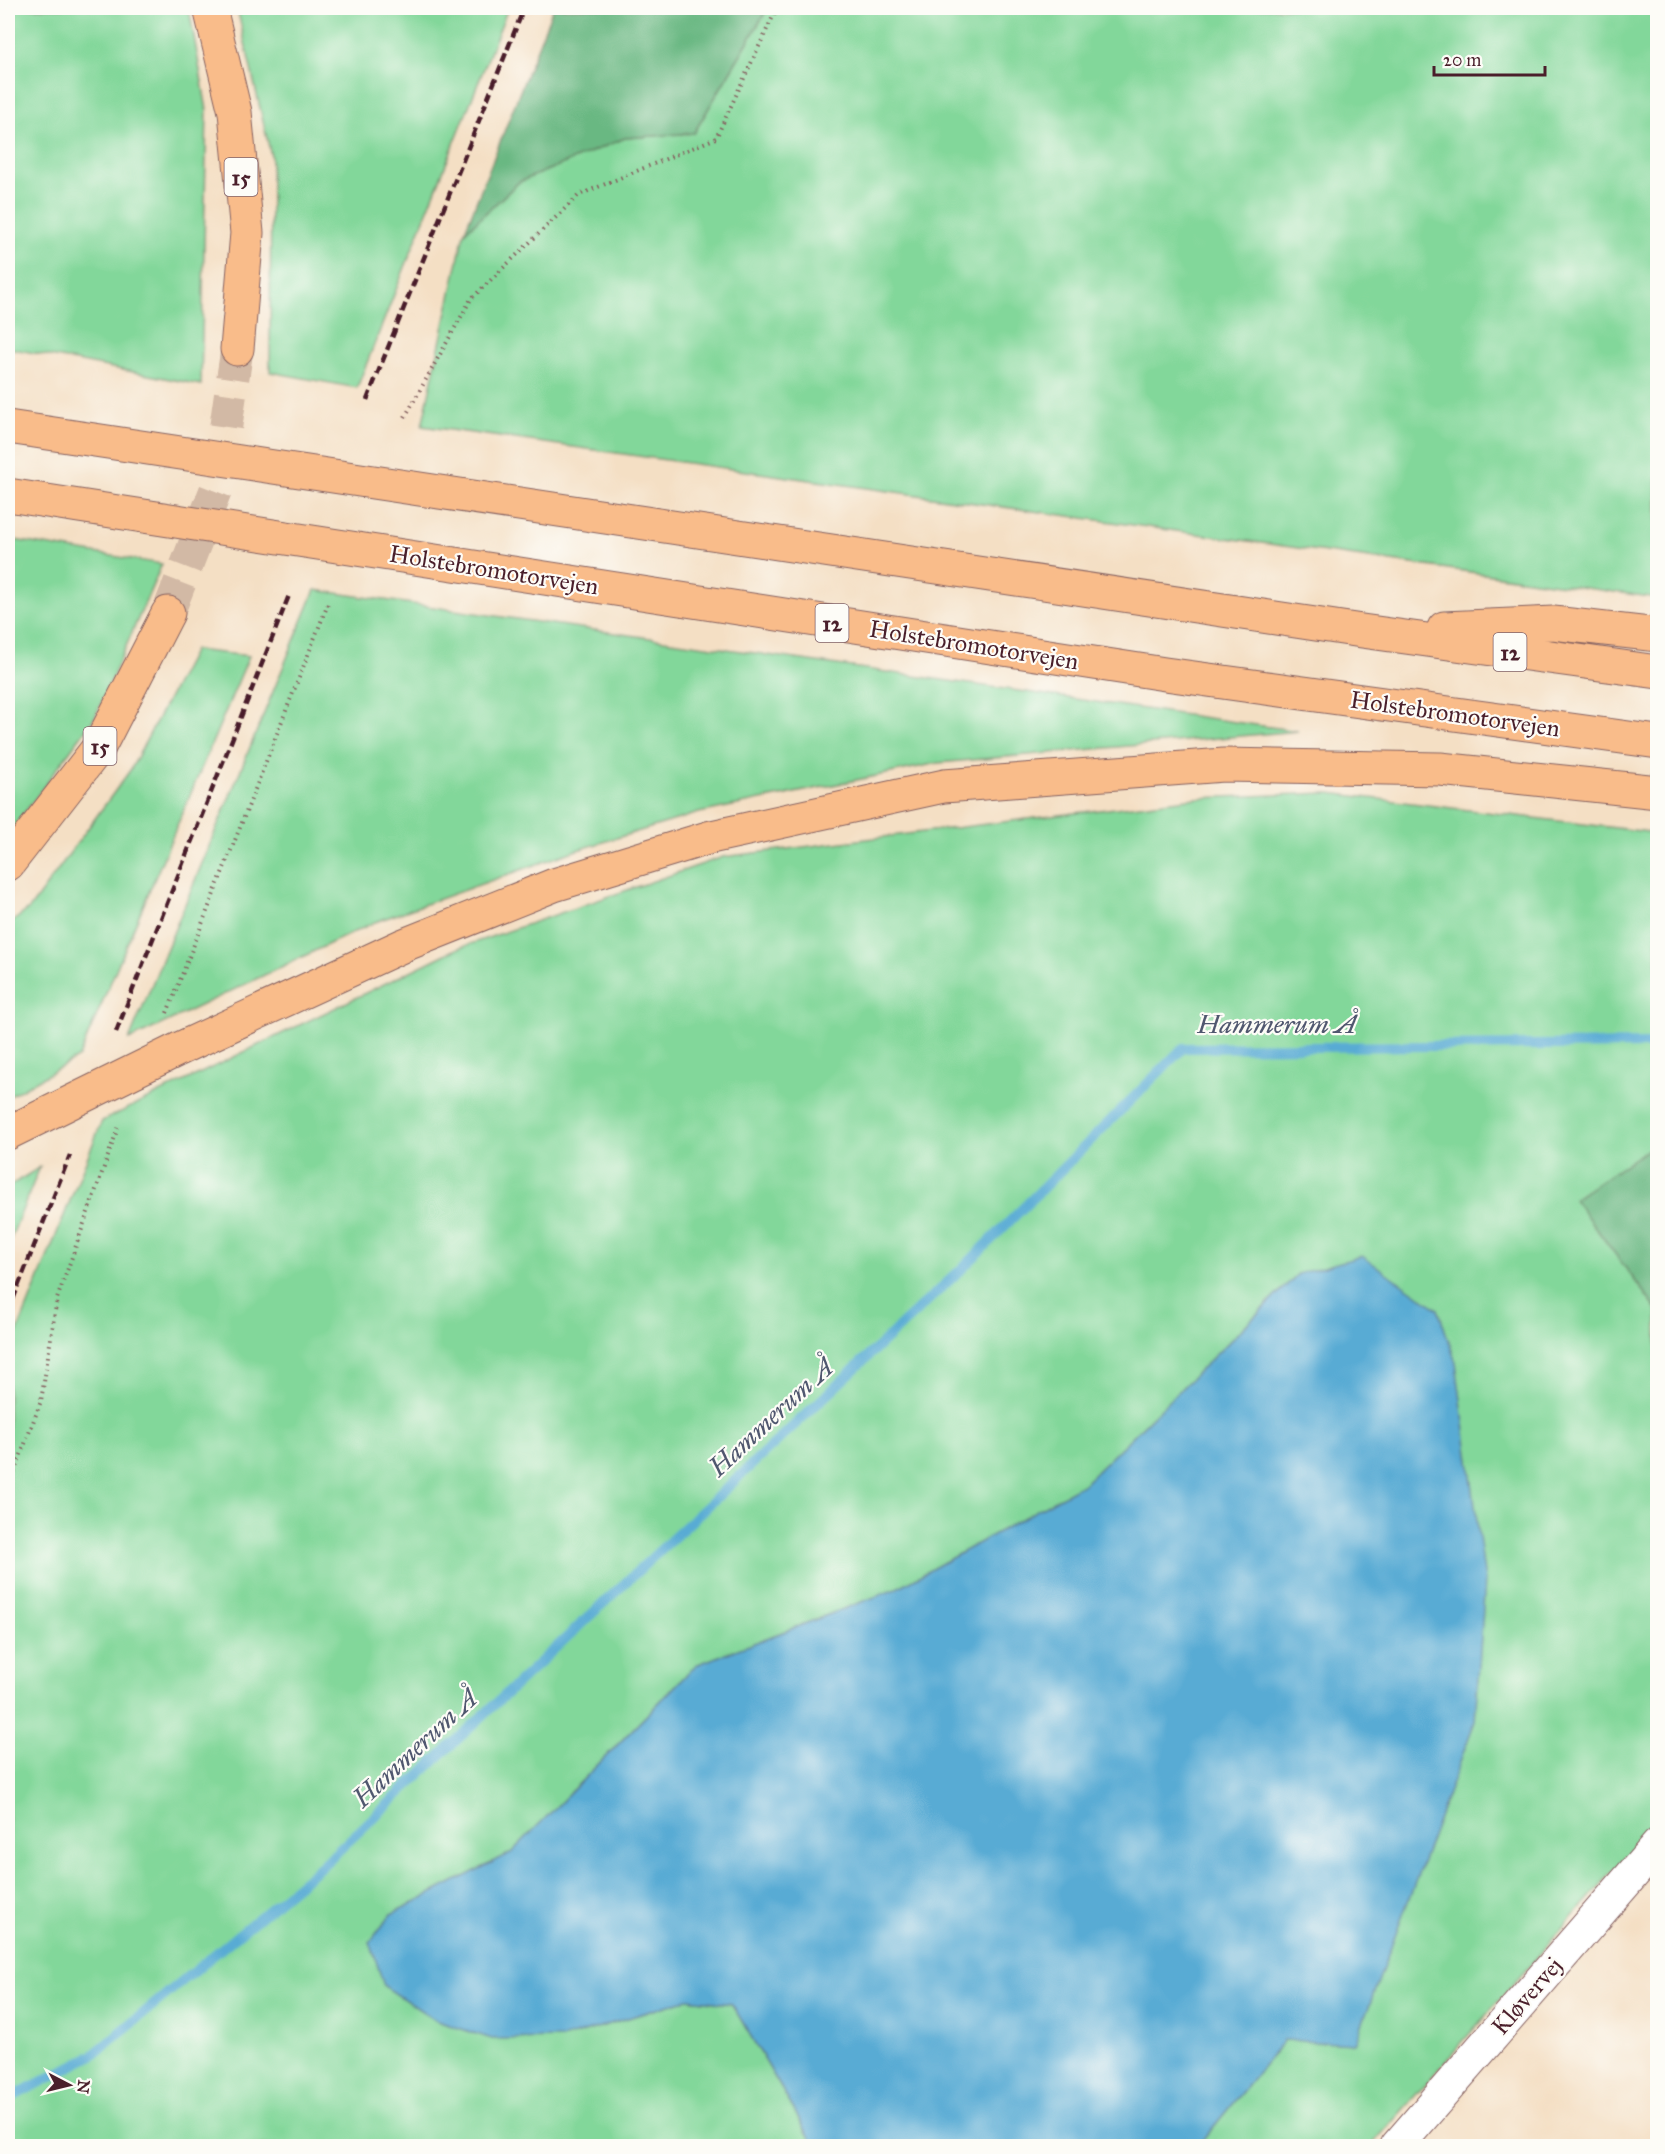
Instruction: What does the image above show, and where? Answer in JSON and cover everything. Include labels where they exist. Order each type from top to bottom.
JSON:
[{"type":"highway","name":"15","points":[[210,8],[235,112],[247,233],[237,349]]},
{"type":"highway","name":"12","points":[[9,427],[1362,632],[1658,672]]},
{"type":"highway","name":"Holstebromotorvejen","points":[[8,495],[1165,675],[1658,742]]},
{"type":"highway","name":"15","points":[[8,864],[99,747],[168,613]]},
{"type":"highway","points":[[1362,632],[1553,623],[1658,635]]},
{"type":"highway","points":[[8,1133],[179,1049],[404,945],[554,885],[711,837],[944,786],[1224,765],[1440,769],[1658,792]]},
{"type":"street","name":"Kløvervej","points":[[1396,2146],[1658,1845]]},
{"type":"path","points":[[405,417],[471,298],[579,195],[716,138],[777,8]]},
{"type":"path","points":[[167,1013],[328,604]]},
{"type":"path","points":[[8,1490],[41,1401],[57,1299],[118,1128]]},
{"type":"green space","points":[[8,8],[189,8],[207,110],[201,385],[8,348]]},
{"type":"green space","points":[[237,8],[508,8],[357,388],[270,372],[271,156]]},
{"type":"green space","points":[[553,8],[768,8],[694,133],[625,138],[519,182],[464,233]]},
{"type":"green space","points":[[768,8],[1657,8],[1657,598],[422,426],[464,233],[519,182],[625,138],[694,133]]},
{"type":"green space","points":[[8,539],[162,564],[95,717],[8,835]]},
{"type":"green space","points":[[315,590],[1298,731],[938,763],[699,813],[574,851],[375,922],[129,1040]]},
{"type":"green space","points":[[194,650],[249,656],[79,1057],[8,1097],[8,925],[30,908],[131,769]]},
{"type":"green space","points":[[1329,793],[1657,833],[1657,1143],[1574,1199],[1657,1310],[1657,1821],[1371,2146],[1198,2146],[1284,2040],[1298,1274],[1084,1484],[896,1589],[696,1665],[511,1853],[391,1914],[565,2038],[688,1999],[732,2004],[815,2146],[8,2146],[8,1355],[102,1121],[456,949],[723,857],[1196,798]]},
{"type":"green space","points":[[1657,1143],[1657,1310],[1574,1199]]},
{"type":"green space","points":[[40,1167],[8,1245],[8,1187]]},
{"type":"water","points":[[1362,1256],[1438,1309],[1456,1363],[1485,1581],[1475,1721],[1355,2044],[1284,2040],[1198,2146],[815,2146],[732,2004],[688,1999],[565,2038],[492,2039],[437,2021],[384,1986],[370,1942],[391,1914],[511,1853],[696,1665],[896,1589],[1084,1484],[1298,1274]]},
{"type":"waterway","name":"Hammerum Å","points":[[8,2099],[93,2055],[325,1863],[968,1263],[1183,1048],[1658,1044]]},
{"type":"tunnel","points":[[168,613],[217,487],[237,349]]},
{"type":"railway","points":[[367,400],[524,8]]},
{"type":"railway","points":[[116,1032],[290,593]]},
{"type":"railway","points":[[8,1312],[70,1155]]}]
